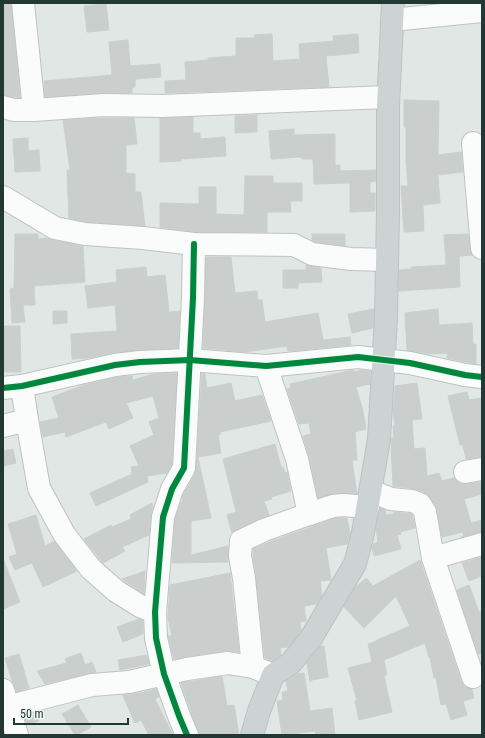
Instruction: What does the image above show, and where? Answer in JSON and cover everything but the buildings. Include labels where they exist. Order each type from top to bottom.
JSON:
[{"type":"main road","points":[[251,735],[273,675],[291,663],[311,638],[355,564],[363,533],[379,439],[386,317],[388,97],[393,12]]},
{"type":"street","points":[[23,3],[34,110]]},
{"type":"street","points":[[393,12],[482,10]]},
{"type":"street","points":[[3,107],[14,110],[34,110],[104,105],[162,106],[388,97]]},
{"type":"street","points":[[473,143],[482,248]]},
{"type":"street","points":[[3,197],[55,228],[85,234],[142,238],[194,244],[294,245],[312,254],[351,259],[387,260]]},
{"type":"street","points":[[188,735],[179,716],[164,674],[156,638],[155,612],[163,517],[172,489],[184,468],[194,298],[194,244]]},
{"type":"street","points":[[155,612],[140,606],[116,591],[91,569],[64,534],[39,488],[26,420],[13,387],[115,365],[140,362],[190,360],[266,366],[358,357],[410,363],[465,375],[482,377]]},
{"type":"street","points":[[266,366],[297,458],[309,514]]},
{"type":"street","points":[[3,426],[26,420]]},
{"type":"street","points":[[253,667],[244,578],[240,556],[241,540],[264,530],[333,506],[369,499],[391,499],[412,501],[420,504],[425,512],[433,558],[473,677]]},
{"type":"street","points":[[433,558],[482,544]]},
{"type":"street","points":[[17,735],[4,701],[92,685],[129,682],[186,669],[228,663],[253,667],[273,675]]},
{"type":"cycle path","points":[[187,735],[164,674],[156,638],[155,612],[163,517],[172,489],[184,468],[193,298],[194,244]]},
{"type":"cycle path","points":[[3,388],[22,386],[115,365],[140,362],[190,360],[266,366],[358,357],[410,363],[465,375],[482,377]]}]
